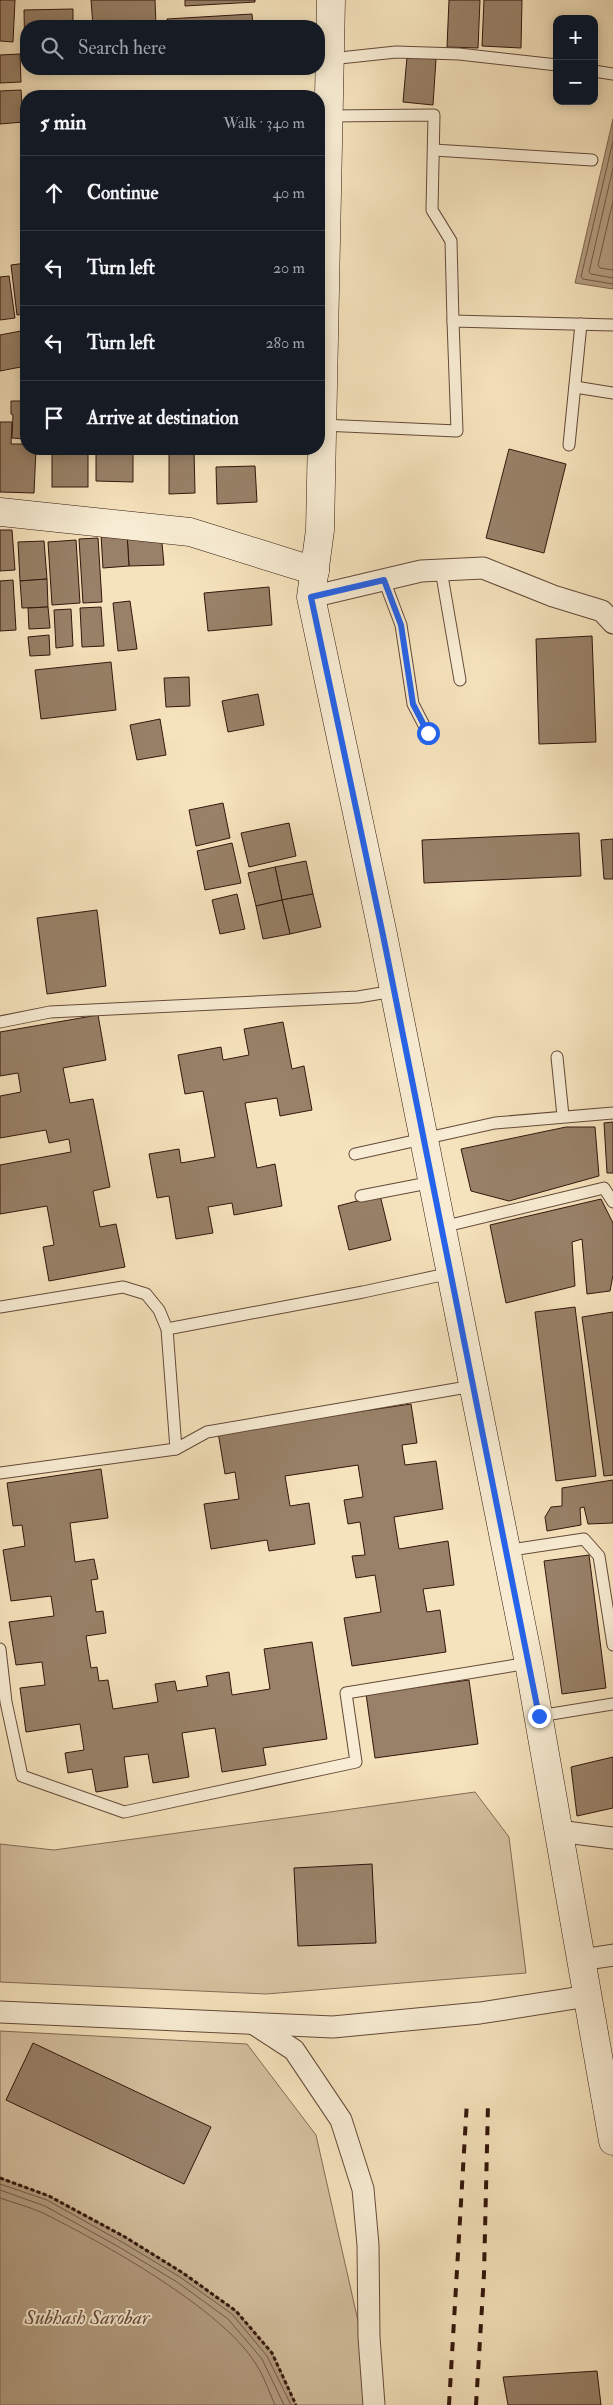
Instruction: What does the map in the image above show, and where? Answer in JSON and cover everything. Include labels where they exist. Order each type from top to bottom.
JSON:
[{"type":"street","points":[[325,270],[331,0]]},
{"type":"street","points":[[321,455],[320,530],[313,584],[529,1663],[588,1996],[606,2062],[613,2141]]},
{"type":"street","points":[[0,512],[190,532],[313,584],[384,580],[421,571],[483,568],[553,596],[602,611],[613,622]]},
{"type":"street","points":[[558,1831],[613,1838]]},
{"type":"street","points":[[581,1960],[613,1955]]},
{"type":"street","points":[[0,2012],[333,2027],[480,2013],[588,1996]]},
{"type":"street","points":[[254,2024],[294,2050],[341,2120],[363,2189],[368,2245],[369,2337],[374,2405]]},
{"type":"lane","points":[[330,58],[396,52],[459,54],[553,66]]},
{"type":"lane","points":[[598,72],[613,74]]},
{"type":"lane","points":[[325,425],[457,431],[451,241],[432,210],[434,115],[328,116]]},
{"type":"lane","points":[[434,150],[592,160]]},
{"type":"lane","points":[[453,321],[613,325]]},
{"type":"lane","points":[[569,445],[581,324]]},
{"type":"lane","points":[[575,387],[613,394]]},
{"type":"lane","points":[[441,570],[460,680]]},
{"type":"lane","points":[[384,580],[401,625],[413,704],[428,733]]},
{"type":"lane","points":[[0,1022],[50,1012],[358,997],[394,990]]},
{"type":"lane","points":[[557,1057],[563,1116]]},
{"type":"lane","points":[[355,1154],[495,1123],[613,1113]]},
{"type":"lane","points":[[361,1196],[433,1182]]},
{"type":"lane","points":[[442,1227],[604,1188],[613,1202]]},
{"type":"lane","points":[[167,1329],[363,1292],[451,1273]]},
{"type":"lane","points":[[0,1307],[124,1287],[146,1294],[159,1310],[167,1329],[176,1449]]},
{"type":"lane","points":[[0,1473],[176,1449],[207,1432],[474,1386]]},
{"type":"lane","points":[[507,1553],[511,1550],[584,1539],[598,1556],[613,1645]]},
{"type":"lane","points":[[0,1649],[6,1702],[22,1776],[124,1812],[356,1762],[346,1693],[529,1663]]},
{"type":"lane","points":[[539,1716],[613,1704]]},
{"type":"path","points":[[0,2178],[49,2196],[125,2237],[183,2273],[236,2311],[272,2353],[296,2405]]},
{"type":"shaded area","points":[[475,1792],[509,1837],[526,1973],[266,1994],[0,1982],[0,1844],[54,1850]]},
{"type":"shaded area","points":[[0,2031],[247,2044],[316,2135],[377,2405],[0,2405]]},
{"type":"water","points":[[613,119],[613,289],[575,283]]},
{"type":"water","name":"Subhash Sarobar","points":[[0,2178],[49,2196],[125,2237],[183,2273],[236,2311],[272,2353],[296,2405],[0,2405]]},
{"type":"building","points":[[0,0],[15,0],[13,42],[0,41]]},
{"type":"building","points":[[91,0],[155,0],[156,20],[93,20]]},
{"type":"building","points":[[185,0],[255,0],[255,2],[185,6]]},
{"type":"building","points":[[449,0],[480,0],[478,48],[447,47]]},
{"type":"building","points":[[484,0],[522,0],[521,48],[482,46]]},
{"type":"building","points":[[73,9],[73,20],[24,20],[24,10]]},
{"type":"building","points":[[252,14],[252,20],[167,20]]},
{"type":"building","points":[[20,54],[21,82],[0,83],[0,55]]},
{"type":"building","points":[[407,57],[436,59],[433,105],[403,102]]},
{"type":"building","points":[[20,90],[20,122],[0,124],[0,91]]},
{"type":"building","points":[[20,264],[20,315],[17,315],[11,265]]},
{"type":"building","points":[[9,276],[15,318],[0,320],[0,277]]},
{"type":"building","points":[[20,331],[20,367],[0,371],[0,335]]},
{"type":"building","points":[[11,401],[20,401],[20,439],[12,438],[13,415],[11,414]]},
{"type":"building","points":[[0,422],[12,422],[11,444],[20,444],[20,455],[36,455],[34,493],[0,492]]},
{"type":"building","points":[[509,449],[566,464],[544,553],[486,538]]},
{"type":"building","points":[[52,455],[88,455],[88,487],[52,487]]},
{"type":"building","points":[[96,455],[133,455],[133,482],[96,481]]},
{"type":"building","points":[[169,455],[194,455],[195,493],[169,494]]},
{"type":"building","points":[[255,466],[257,502],[217,504],[216,467]]},
{"type":"building","points":[[0,530],[12,530],[15,570],[0,571]]},
{"type":"building","points":[[161,532],[164,565],[129,566],[127,534]]},
{"type":"building","points":[[127,534],[129,566],[103,568],[101,535]]},
{"type":"building","points":[[98,538],[102,602],[83,603],[79,539]]},
{"type":"building","points":[[76,540],[80,603],[52,605],[48,542]]},
{"type":"building","points":[[44,541],[47,579],[20,581],[18,542]]},
{"type":"building","points":[[47,579],[48,607],[22,608],[20,581]]},
{"type":"building","points":[[13,580],[16,630],[0,631],[0,581]]},
{"type":"building","points":[[269,587],[272,625],[208,631],[204,593]]},
{"type":"building","points":[[130,601],[137,649],[118,651],[113,603]]},
{"type":"building","points":[[48,607],[50,628],[29,629],[28,608]]},
{"type":"building","points":[[101,607],[104,646],[82,647],[80,608]]},
{"type":"building","points":[[71,609],[73,646],[56,648],[54,610]]},
{"type":"building","points":[[49,635],[50,655],[30,656],[28,637]]},
{"type":"building","points":[[592,636],[596,742],[539,744],[536,639]]},
{"type":"building","points":[[111,662],[116,710],[41,719],[35,670]]},
{"type":"building","points":[[189,677],[190,706],[166,707],[164,678]]},
{"type":"building","points":[[258,694],[264,725],[228,732],[222,701]]},
{"type":"building","points":[[160,719],[166,755],[137,760],[130,725]]},
{"type":"building","points":[[223,803],[230,838],[196,846],[189,810]]},
{"type":"building","points":[[289,823],[296,856],[249,867],[241,833]]},
{"type":"building","points":[[579,833],[581,876],[424,883],[422,840]]},
{"type":"building","points":[[613,839],[613,879],[604,879],[601,840]]},
{"type":"building","points":[[232,843],[241,883],[205,890],[197,851]]},
{"type":"building","points":[[306,861],[313,894],[282,900],[275,867]]},
{"type":"building","points":[[275,867],[282,900],[256,906],[248,873]]},
{"type":"building","points":[[237,894],[245,929],[220,934],[212,900]]},
{"type":"building","points":[[313,894],[321,927],[290,934],[282,900]]},
{"type":"building","points":[[282,900],[290,934],[263,939],[256,906]]},
{"type":"building","points":[[97,910],[106,986],[47,994],[37,918]]},
{"type":"building","points":[[98,1015],[106,1060],[63,1068],[70,1103],[93,1099],[110,1187],[93,1191],[100,1227],[116,1224],[125,1267],[49,1281],[43,1247],[54,1245],[47,1206],[0,1214],[0,1165],[71,1152],[69,1139],[49,1143],[46,1130],[0,1138],[0,1096],[21,1092],[18,1073],[0,1076],[0,1032]]},
{"type":"building","points":[[283,1022],[292,1069],[304,1066],[312,1110],[280,1116],[277,1098],[245,1103],[257,1168],[275,1164],[282,1206],[234,1215],[232,1203],[208,1207],[213,1233],[176,1239],[169,1196],[157,1198],[149,1154],[179,1149],[181,1163],[215,1157],[203,1091],[185,1094],[178,1055],[221,1047],[223,1060],[249,1055],[244,1029]]},
{"type":"building","points":[[613,1122],[613,1173],[607,1173],[604,1123]]},
{"type":"building","points":[[566,1127],[595,1127],[599,1176],[509,1201],[471,1191],[461,1149]]},
{"type":"building","points":[[380,1195],[391,1240],[349,1250],[338,1206]]},
{"type":"building","points":[[601,1199],[613,1223],[613,1275],[610,1291],[587,1294],[582,1239],[572,1242],[575,1286],[506,1303],[490,1225]]},
{"type":"building","points":[[575,1307],[596,1476],[556,1481],[535,1312]]},
{"type":"building","points":[[613,1312],[613,1475],[604,1476],[582,1317]]},
{"type":"building","points":[[411,1404],[417,1443],[402,1445],[405,1465],[436,1461],[443,1509],[394,1517],[399,1549],[448,1541],[454,1585],[423,1589],[427,1612],[440,1610],[446,1652],[352,1666],[344,1618],[381,1612],[375,1575],[356,1578],[352,1556],[365,1555],[360,1522],[348,1524],[344,1500],[363,1497],[358,1465],[285,1476],[290,1506],[309,1503],[315,1544],[269,1551],[267,1540],[211,1549],[204,1504],[239,1499],[235,1472],[225,1474],[218,1432]]},
{"type":"building","points":[[101,1469],[108,1518],[70,1523],[75,1562],[94,1559],[98,1579],[91,1580],[96,1612],[103,1611],[106,1633],[86,1636],[91,1668],[97,1667],[99,1681],[108,1680],[113,1709],[158,1702],[155,1684],[175,1681],[177,1691],[208,1686],[206,1676],[229,1672],[232,1695],[270,1689],[264,1649],[312,1642],[327,1739],[263,1748],[266,1765],[222,1772],[215,1728],[182,1733],[189,1777],[153,1783],[148,1754],[124,1757],[128,1787],[96,1792],[92,1769],[68,1773],[65,1753],[84,1750],[80,1724],[26,1732],[20,1688],[45,1685],[42,1662],[16,1665],[9,1622],[54,1616],[51,1596],[11,1601],[3,1550],[25,1546],[22,1525],[13,1526],[7,1483]]},
{"type":"building","points":[[613,1480],[613,1523],[588,1524],[584,1507],[580,1508],[581,1525],[547,1531],[545,1517],[551,1507],[562,1506],[562,1488]]},
{"type":"building","points":[[589,1555],[606,1688],[562,1694],[544,1561]]},
{"type":"building","points":[[469,1680],[478,1744],[375,1758],[366,1694]]},
{"type":"building","points":[[613,1757],[613,1808],[577,1816],[571,1767]]},
{"type":"building","points":[[372,1864],[376,1943],[298,1946],[294,1868]]},
{"type":"building","points":[[33,2043],[211,2127],[184,2184],[6,2100]]},
{"type":"building","points":[[597,2371],[601,2405],[508,2405],[503,2377]]},
{"type":"railway","points":[[449,2405],[467,2101]]},
{"type":"railway","points":[[476,2405],[484,2274],[488,2105]]},
{"type":"route","points":[[428,733],[413,704],[401,625],[384,580],[311,597],[383,935],[539,1716]]}]
